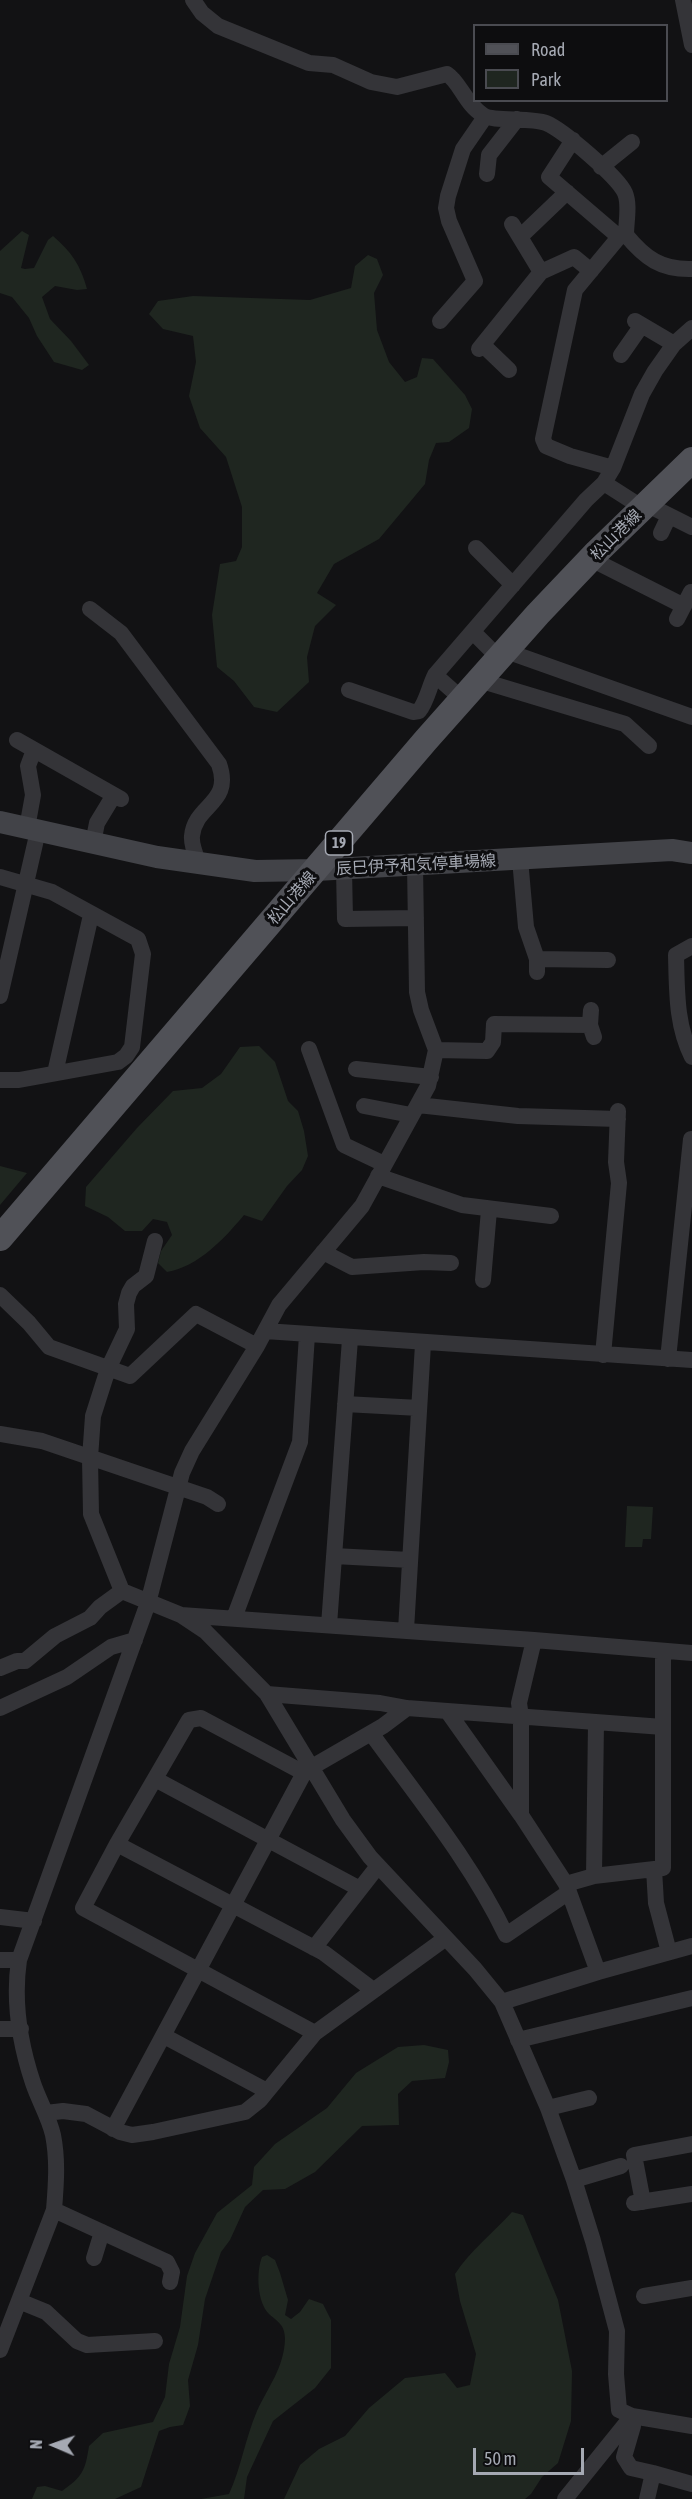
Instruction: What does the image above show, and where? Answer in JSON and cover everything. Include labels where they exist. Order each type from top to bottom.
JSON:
[{"type":"main road","name":"松山港線","points":[[0,1238],[502,654],[591,559],[692,460]]},
{"type":"main road","name":"辰巳伊予和気停車場線","points":[[0,822],[199,864],[255,871],[344,869],[672,850],[692,853]]},
{"type":"street","points":[[193,0],[202,13],[218,26],[309,63],[333,65],[371,82],[397,87],[447,75],[454,78],[466,101],[484,117],[518,118],[546,123],[573,140],[618,183],[626,194],[622,236],[575,290],[543,439],[546,446],[570,456],[613,468]]},
{"type":"street","points":[[683,0],[692,45]]},
{"type":"street","points":[[440,321],[475,281],[449,221],[446,208],[463,149],[484,117]]},
{"type":"street","points":[[488,174],[489,155],[518,118]]},
{"type":"street","points":[[573,140],[549,177],[638,250],[663,267],[692,269]]},
{"type":"street","points":[[601,167],[632,142]]},
{"type":"street","points":[[541,272],[517,230],[567,192]]},
{"type":"street","points":[[509,370],[481,347],[541,272],[574,257],[591,271]]},
{"type":"street","points":[[349,690],[403,709],[419,711],[425,704],[429,686],[435,675],[586,500],[604,483],[613,468],[642,394],[686,336],[639,323],[621,355]]},
{"type":"street","points":[[604,483],[645,506],[692,527]]},
{"type":"street","points":[[661,533],[669,516]]},
{"type":"street","points":[[476,548],[513,585]]},
{"type":"street","points":[[591,559],[684,605]]},
{"type":"street","points":[[90,609],[121,633],[219,764],[222,773],[221,792],[201,815],[192,836],[199,864]]},
{"type":"street","points":[[473,632],[502,654],[692,717]]},
{"type":"street","points":[[435,675],[462,699]]},
{"type":"street","points":[[479,680],[625,724],[649,746]]},
{"type":"street","points":[[17,740],[118,797],[97,823],[93,843]]},
{"type":"street","points":[[0,996],[26,883],[33,795],[28,766],[34,750]]},
{"type":"street","points":[[520,859],[526,927],[537,966],[600,956]]},
{"type":"street","points":[[0,2350],[54,2210],[56,2157],[53,2135],[33,2084],[16,2003],[20,1960],[148,1603],[178,1489],[192,1451],[291,1288],[362,1206],[431,1077],[436,1050],[421,1010],[417,992],[415,865]]},
{"type":"street","points":[[344,869],[345,920],[416,918]]},
{"type":"street","points":[[0,877],[51,892],[138,939],[143,954],[132,1047],[126,1056],[118,1062],[19,1080],[0,1080]]},
{"type":"street","points":[[55,1073],[91,915]]},
{"type":"street","points":[[692,946],[676,956],[678,1008],[682,1029],[692,1057]]},
{"type":"street","points":[[436,1050],[487,1051],[493,1042],[494,1024],[592,1024]]},
{"type":"street","points":[[309,1049],[344,1144],[381,1170],[462,1205],[551,1216]]},
{"type":"street","points":[[356,1069],[431,1077]]},
{"type":"street","points":[[364,1106],[518,1116],[618,1115],[616,1162],[619,1183],[603,1355]]},
{"type":"street","points":[[668,1359],[691,1139]]},
{"type":"street","points":[[483,1280],[489,1210]]},
{"type":"street","points":[[155,1241],[147,1276],[133,1286],[129,1293],[126,1304],[127,1329],[108,1369],[93,1416],[90,1458],[91,1514],[122,1591],[181,1615],[205,1631],[267,1694],[308,1770],[378,1866],[502,2002],[548,2108],[574,2180],[618,2331],[616,2374],[619,2410],[632,2416],[692,2426]]},
{"type":"street","points":[[323,1252],[352,1267],[424,1262],[451,1263]]},
{"type":"street","points":[[0,1295],[29,1323],[49,1347],[130,1376],[196,1314],[261,1339],[307,1335],[692,1360]]},
{"type":"street","points":[[234,1618],[300,1443],[307,1335]]},
{"type":"street","points":[[329,1625],[350,1338]]},
{"type":"street","points":[[406,1630],[423,1344]]},
{"type":"street","points":[[345,1404],[419,1408]]},
{"type":"street","points":[[1,1438],[42,1441],[207,1497],[218,1504]]},
{"type":"street","points":[[334,1556],[410,1560]]},
{"type":"street","points":[[0,1668],[17,1661],[25,1661],[55,1636],[90,1618],[100,1607],[122,1591]]},
{"type":"street","points":[[181,1615],[692,1653]]},
{"type":"street","points":[[0,1708],[67,1677],[99,1653],[135,1640]]},
{"type":"street","points":[[521,1815],[519,1703],[534,1640]]},
{"type":"street","points":[[371,1733],[474,1874],[490,1900],[506,1935],[568,1888],[594,1876],[663,1868],[663,1652]]},
{"type":"street","points":[[267,1694],[380,1703],[448,1712],[663,1727]]},
{"type":"street","points":[[113,2129],[308,1770],[371,1733],[407,1708]]},
{"type":"street","points":[[448,1712],[521,1815],[568,1888],[598,1971]]},
{"type":"street","points":[[308,1770],[201,1718],[189,1720],[117,1844],[84,1908],[315,2033]]},
{"type":"street","points":[[594,1876],[596,1722]]},
{"type":"street","points":[[155,1779],[360,1889]]},
{"type":"street","points":[[117,1844],[314,1948],[374,1990]]},
{"type":"street","points":[[314,1948],[378,1866]]},
{"type":"street","points":[[654,1869],[656,1903],[669,1952]]},
{"type":"street","points":[[0,1917],[34,1921]]},
{"type":"street","points":[[46,2113],[63,2111],[86,2114],[113,2129],[132,2134],[153,2132],[245,2112],[267,2091],[315,2033],[446,1938]]},
{"type":"street","points":[[502,2002],[598,1971],[692,1946]]},
{"type":"street","points":[[0,1960],[20,1960]]},
{"type":"street","points":[[518,2040],[692,1998]]},
{"type":"street","points":[[0,2029],[21,2029]]},
{"type":"street","points":[[164,2036],[267,2091]]},
{"type":"street","points":[[548,2108],[590,2098]]},
{"type":"street","points":[[692,2144],[634,2155],[637,2203],[692,2194]]},
{"type":"street","points":[[574,2180],[621,2166]]},
{"type":"street","points":[[54,2210],[167,2262],[172,2272],[170,2282]]},
{"type":"street","points":[[94,2258],[102,2232]]},
{"type":"street","points":[[644,2296],[692,2288]]},
{"type":"street","points":[[19,2301],[46,2312],[76,2341],[87,2345],[155,2341]]},
{"type":"street","points":[[632,2416],[633,2426],[624,2457],[631,2469],[692,2484]]},
{"type":"street","points":[[566,2499],[632,2416]]},
{"type":"street","points":[[647,2499],[653,2473]]},
{"type":"green space","points":[[22,231],[29,235],[21,268],[34,268],[48,240],[53,236],[70,253],[82,273],[87,289],[77,290],[55,286],[42,297],[50,319],[89,365],[82,370],[54,362],[37,336],[29,318],[12,297],[0,293],[0,251]]},
{"type":"green space","points":[[368,255],[377,259],[383,275],[374,293],[377,330],[389,362],[405,382],[417,377],[422,358],[433,359],[465,395],[472,409],[469,428],[449,442],[436,443],[429,460],[425,484],[379,539],[334,564],[317,593],[336,605],[315,626],[307,657],[309,682],[277,712],[254,707],[234,681],[217,667],[212,615],[220,564],[236,561],[242,547],[242,507],[226,457],[200,428],[189,396],[196,362],[193,336],[163,329],[149,314],[158,301],[193,296],[310,300],[351,288],[355,266]]},
{"type":"green space","points":[[259,1046],[275,1062],[288,1101],[298,1111],[308,1156],[302,1170],[287,1186],[262,1221],[244,1215],[219,1242],[200,1258],[167,1272],[158,1263],[161,1251],[172,1235],[167,1222],[153,1219],[142,1231],[125,1231],[108,1217],[85,1206],[86,1187],[137,1128],[173,1091],[202,1088],[221,1074],[240,1047]]},
{"type":"green space","points":[[0,1166],[27,1173],[0,1205]]},
{"type":"green space","points":[[627,1506],[653,1507],[651,1539],[643,1539],[642,1547],[625,1547]]},
{"type":"green space","points":[[424,2045],[448,2050],[449,2062],[445,2078],[412,2081],[398,2094],[399,2125],[362,2126],[315,2172],[285,2189],[263,2190],[245,2207],[230,2240],[221,2252],[205,2299],[198,2345],[188,2380],[190,2406],[183,2425],[159,2431],[141,2487],[115,2499],[32,2499],[37,2487],[45,2486],[62,2491],[75,2481],[84,2467],[89,2446],[103,2433],[153,2422],[165,2397],[169,2364],[180,2327],[187,2276],[195,2253],[217,2213],[252,2185],[254,2167],[275,2144],[327,2108],[356,2073],[398,2047]]},
{"type":"green space","points":[[512,2212],[523,2215],[558,2300],[572,2371],[571,2421],[558,2463],[542,2477],[525,2499],[284,2499],[300,2465],[319,2449],[345,2436],[369,2408],[405,2378],[445,2373],[457,2388],[470,2385],[476,2354],[460,2301],[455,2274]]},
{"type":"green space","points":[[267,2255],[275,2260],[280,2273],[288,2300],[285,2315],[291,2319],[300,2312],[309,2299],[323,2304],[331,2320],[331,2368],[315,2388],[273,2421],[247,2477],[244,2499],[201,2499],[229,2494],[257,2411],[282,2359],[284,2330],[265,2309],[260,2295],[258,2278],[260,2263],[262,2257]]}]
